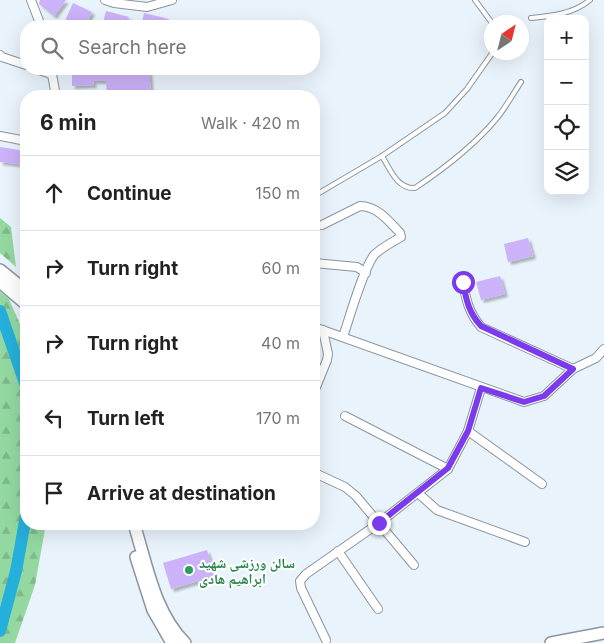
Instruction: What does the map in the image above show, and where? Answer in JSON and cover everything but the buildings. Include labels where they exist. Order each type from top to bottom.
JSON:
[{"type":"main road","points":[[0,270],[20,286]]},
{"type":"main road","points":[[2,283],[20,299]]},
{"type":"main road","points":[[128,530],[153,610],[172,643]]},
{"type":"main road","points":[[136,530],[160,607],[170,627],[185,643]]},
{"type":"main road","points":[[550,643],[602,638]]},
{"type":"street","points":[[31,0],[39,20]]},
{"type":"street","points":[[105,0],[146,7],[172,0]]},
{"type":"street","points":[[0,54],[2,57],[20,63]]},
{"type":"street","points":[[52,75],[55,90]]},
{"type":"street","points":[[0,136],[20,140]]},
{"type":"street","points":[[322,225],[360,206],[366,206],[380,213],[398,231],[401,237],[387,244],[374,256],[366,272],[343,337]]},
{"type":"street","points":[[320,264],[357,267],[366,272]]},
{"type":"street","points":[[463,282],[467,305],[475,320],[481,326],[573,369]]},
{"type":"street","points":[[320,329],[524,402],[544,396],[573,369],[596,358],[604,349]]},
{"type":"street","points":[[320,377],[328,354],[323,330]]},
{"type":"street","points":[[326,640],[301,588],[300,581],[306,574],[418,494],[448,468],[468,431],[481,388]]},
{"type":"street","points":[[345,416],[448,468]]},
{"type":"street","points":[[468,431],[542,484]]},
{"type":"street","points":[[320,475],[345,487],[356,496],[414,565]]},
{"type":"street","points":[[418,494],[437,510],[525,542]]},
{"type":"street","points":[[338,551],[378,609]]},
{"type":"lane","points":[[475,0],[486,15]]},
{"type":"lane","points":[[531,18],[549,16],[579,8],[590,0]]},
{"type":"lane","points":[[320,192],[382,156],[445,113],[467,89],[487,60]]},
{"type":"lane","points":[[382,156],[400,185],[415,188],[469,148],[497,118],[521,82]]},
{"type":"green space","points":[[0,218],[11,227],[16,267],[0,253]]},
{"type":"green space","points":[[0,292],[9,299],[20,324],[20,530],[45,530],[35,585],[15,643],[0,643]]},
{"type":"waterway","points":[[0,311],[20,369]]},
{"type":"waterway","points":[[0,631],[16,571],[23,530]]},
{"type":"place","name":"سالن ورزشی شهید ابراهیم هادی","points":[[189,570]]},
{"type":"route","points":[[379,523],[418,494],[448,468],[468,431],[481,388],[524,402],[544,396],[573,369],[481,326],[475,320],[467,305],[463,282]]}]
